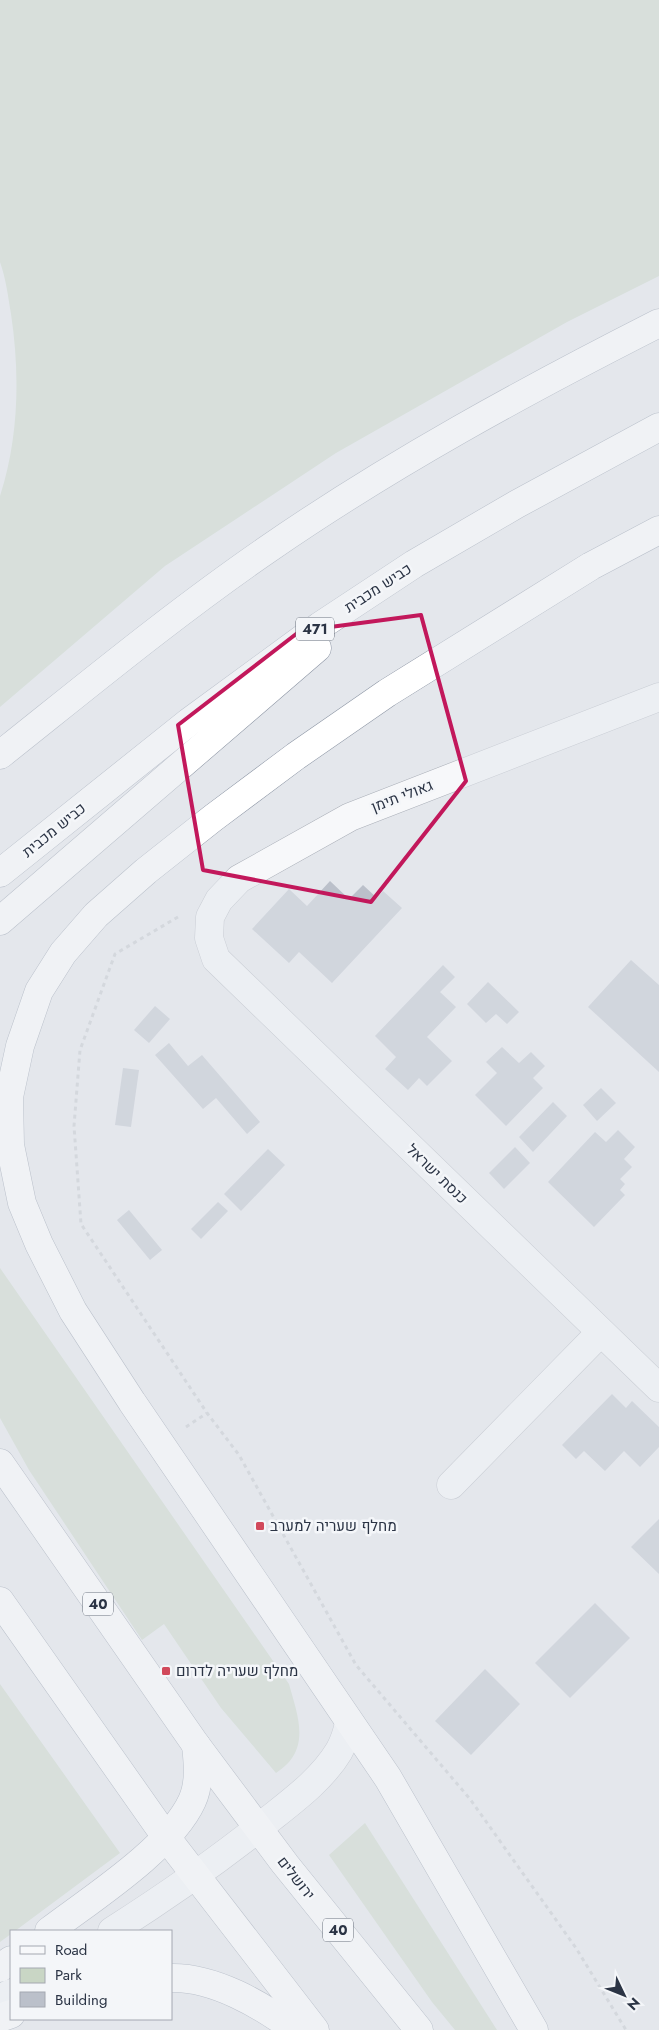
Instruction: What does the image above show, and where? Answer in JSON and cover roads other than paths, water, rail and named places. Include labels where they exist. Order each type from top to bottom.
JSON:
[{"type":"highway","points":[[0,755],[133,649],[267,550],[366,485],[464,428],[659,323]]},
{"type":"highway","name":"כביש מכבית","points":[[0,873],[189,722],[320,626],[414,564],[517,504],[659,426]]},
{"type":"highway","points":[[534,2030],[388,1778],[132,1402],[73,1311],[39,1244],[22,1203],[10,1145],[9,1097],[20,1046],[39,991],[63,953],[96,915],[146,871],[212,818],[387,693],[591,566],[659,530]]},
{"type":"highway","points":[[0,921],[414,564]]},
{"type":"highway","name":"40","points":[[0,1463],[196,1745]]},
{"type":"highway","points":[[0,1601],[166,1837],[315,2030]]},
{"type":"highway","points":[[50,1930],[144,1858],[166,1837],[192,1801],[197,1782],[198,1763],[196,1745]]},
{"type":"highway","name":"ירושלים","points":[[196,1745],[285,1864],[419,2030]]},
{"type":"highway","points":[[172,1978],[184,1978],[250,2000],[295,2030]]},
{"type":"street","name":"גאולי תימן","points":[[216,959],[209,938],[210,918],[219,900],[239,879],[350,817],[659,697]]},
{"type":"street","name":"כנסת ישראל","points":[[216,959],[600,1333],[659,1388]]},
{"type":"street","points":[[451,1485],[600,1333]]},
{"type":"street","points":[[114,1930],[195,1876],[294,1800],[321,1774],[339,1752],[349,1723]]},
{"type":"place","name":"מחלף שעריה למערב","points":[[260,1526]]},
{"type":"place","name":"מחלף שעריה לדרום","points":[[166,1671]]}]
